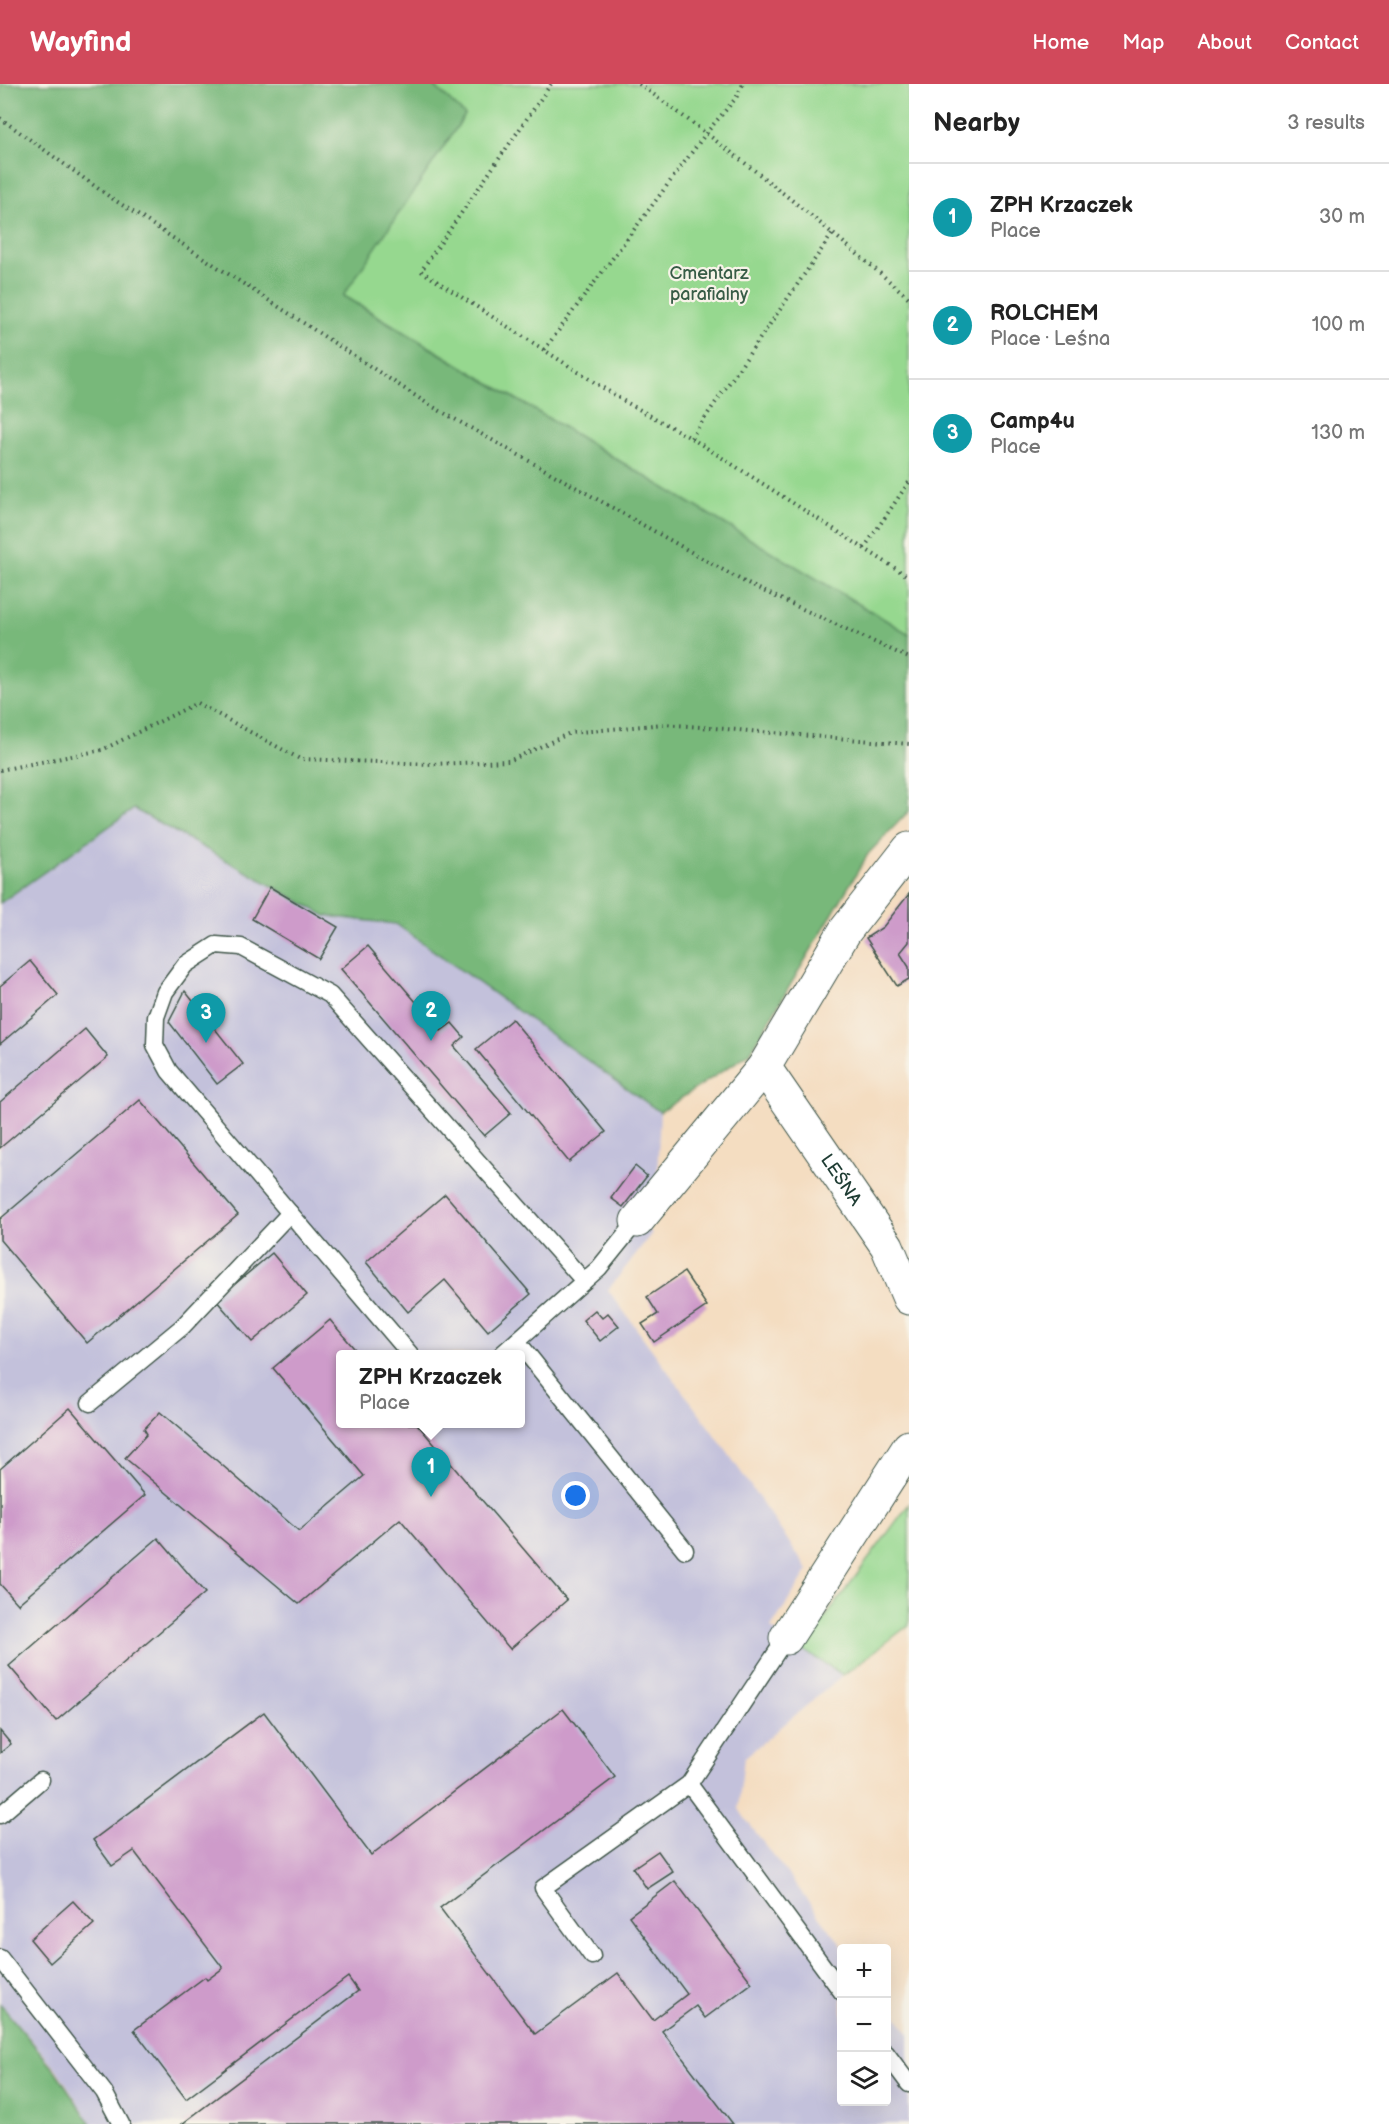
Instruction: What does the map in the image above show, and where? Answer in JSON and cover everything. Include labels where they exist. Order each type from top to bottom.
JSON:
[{"type":"street","points":[[637,1221],[764,1067],[845,931],[909,849]]},
{"type":"street","name":"LEŚNA","points":[[764,1067],[887,1246],[909,1298]]},
{"type":"street","points":[[786,1638],[909,1448]]},
{"type":"lane","points":[[407,1350],[169,1071],[155,1045],[156,1017],[165,992],[185,965],[216,945],[241,947],[330,995],[584,1281]]},
{"type":"lane","points":[[90,1403],[182,1327],[290,1214]]},
{"type":"lane","points":[[507,1350],[598,1268],[637,1221]]},
{"type":"lane","points":[[517,1341],[524,1350]]},
{"type":"lane","points":[[525,1351],[685,1550]]},
{"type":"lane","points":[[592,1956],[543,1888],[689,1784],[786,1638]]},
{"type":"lane","points":[[0,1815],[41,1780]]},
{"type":"lane","points":[[689,1784],[837,1985]]},
{"type":"lane","points":[[0,1958],[104,2092],[121,2124]]},
{"type":"lane","points":[[891,2060],[909,2084]]},
{"type":"path","points":[[551,84],[421,271],[622,400],[691,438],[909,577]]},
{"type":"path","points":[[639,84],[707,132],[833,233],[909,298]]},
{"type":"path","points":[[544,350],[707,132],[736,98],[743,84]]},
{"type":"path","points":[[0,118],[110,197],[428,404],[748,584],[909,658]]},
{"type":"path","points":[[691,438],[833,233]]},
{"type":"path","points":[[864,548],[909,482]]},
{"type":"path","points":[[0,770],[102,750],[197,703],[300,759],[432,764],[509,761],[570,733],[664,724],[909,744]]},
{"type":"shaded area","points":[[134,809],[326,916],[396,924],[660,1112],[657,1178],[628,1212],[652,1233],[608,1290],[728,1453],[808,1570],[771,1628],[843,1675],[744,1758],[738,1809],[841,1944],[837,1944],[837,2106],[891,2106],[891,2008],[909,2033],[909,2124],[92,2124],[57,2070],[0,2003],[0,903]]},
{"type":"green space","points":[[0,84],[432,84],[465,115],[343,296],[909,634],[909,811],[868,854],[750,1053],[660,1112],[396,924],[326,916],[134,809],[0,903]]},
{"type":"green space","name":"Cmentarz parafialny","points":[[432,84],[909,84],[909,634],[343,295],[465,115]]},
{"type":"green space","points":[[909,1504],[909,1625],[843,1675],[802,1649]]},
{"type":"green space","points":[[0,2004],[55,2070],[91,2124],[0,2124]]},
{"type":"building","points":[[270,887],[338,927],[319,959],[252,919]]},
{"type":"building","points":[[909,894],[909,942],[900,953],[909,967],[909,979],[897,986],[866,938],[883,927]]},
{"type":"building","points":[[368,946],[441,1031],[452,1023],[464,1037],[454,1046],[511,1113],[484,1136],[341,969]]},
{"type":"building","points":[[30,961],[58,995],[0,1044],[0,986]]},
{"type":"building","points":[[185,991],[243,1064],[217,1084],[169,1022]]},
{"type":"building","points":[[512,1019],[606,1132],[569,1162],[476,1049]]},
{"type":"building","points":[[85,1029],[108,1057],[0,1148],[0,1102]]},
{"type":"building","points":[[140,1100],[238,1215],[87,1343],[0,1240],[0,1219]]},
{"type":"building","points":[[635,1166],[647,1176],[623,1207],[611,1198]]},
{"type":"building","points":[[445,1194],[531,1294],[488,1331],[445,1280],[408,1312],[366,1262]]},
{"type":"building","points":[[272,1253],[307,1295],[252,1342],[216,1300]]},
{"type":"building","points":[[684,1272],[707,1306],[654,1342],[642,1324],[658,1314],[647,1297]]},
{"type":"building","points":[[595,1310],[602,1318],[608,1313],[619,1326],[600,1341],[583,1320]]},
{"type":"building","points":[[330,1320],[356,1350],[336,1350],[336,1428],[420,1428],[567,1600],[510,1649],[400,1519],[299,1604],[125,1458],[147,1434],[144,1429],[160,1412],[299,1531],[364,1476],[273,1368]]},
{"type":"building","points":[[70,1408],[145,1495],[18,1604],[0,1584],[0,1469]]},
{"type":"building","points":[[158,1538],[205,1593],[56,1721],[9,1666]]},
{"type":"building","points":[[563,1709],[615,1777],[440,1908],[535,2034],[618,1973],[653,2020],[687,1994],[629,1916],[675,1881],[752,1983],[705,2018],[696,2006],[662,2031],[733,2124],[182,2124],[358,1991],[348,1977],[186,2099],[134,2030],[205,1977],[207,1980],[223,1968],[134,1851],[112,1866],[93,1840],[264,1712],[371,1855]]},
{"type":"building","points":[[0,1731],[11,1744],[0,1753]]},
{"type":"building","points":[[658,1851],[673,1872],[647,1889],[633,1868]]},
{"type":"building","points":[[73,1901],[94,1924],[50,1963],[30,1939]]},
{"type":"place","name":"ROLCHEM","points":[[431,1041]]},
{"type":"place","name":"Camp4u","points":[[206,1043]]},
{"type":"place","name":"ZPH Krzaczek","points":[[431,1497]]}]
